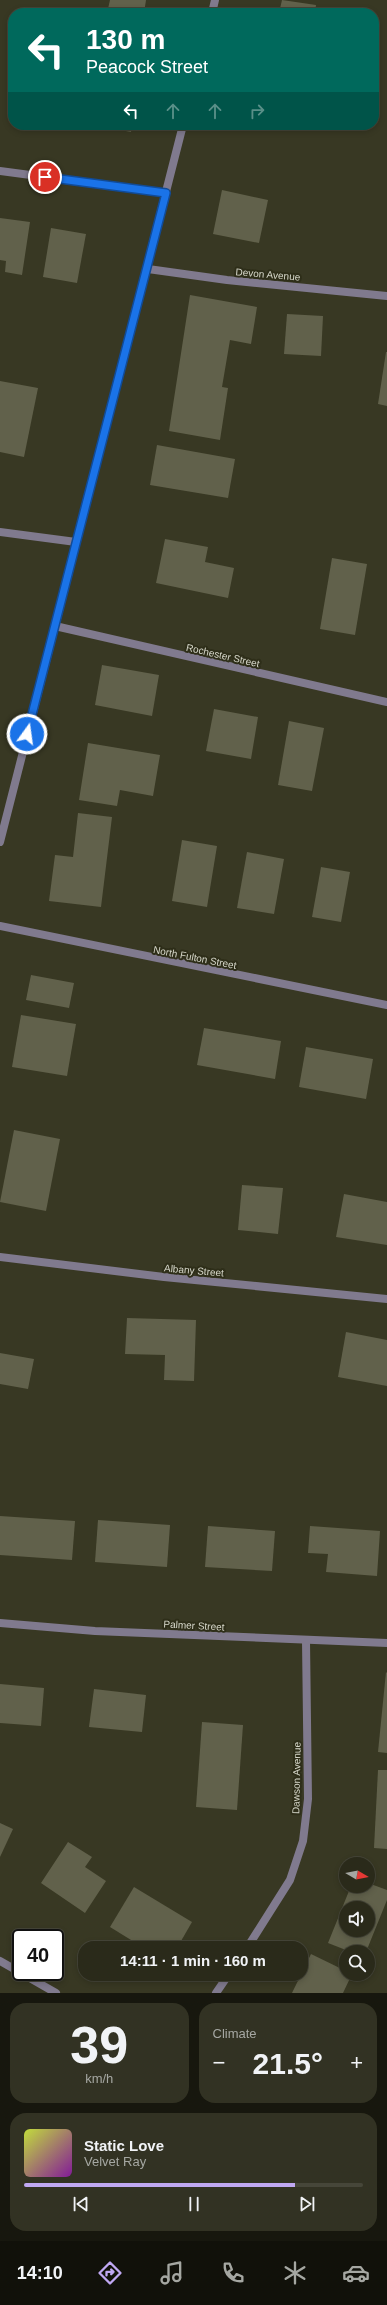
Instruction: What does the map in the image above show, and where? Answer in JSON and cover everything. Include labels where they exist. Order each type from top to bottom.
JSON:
[{"type":"street","points":[[0,842],[76,542],[99,462],[107,422],[148,269],[182,130]]},
{"type":"street","points":[[0,171],[166,193]]},
{"type":"street","name":"Devon Avenue","points":[[148,269],[227,280],[387,296]]},
{"type":"street","points":[[0,532],[76,542]]},
{"type":"street","name":"Rochester Street","points":[[55,626],[387,702]]},
{"type":"street","name":"North Fulton Street","points":[[0,926],[387,1006]]},
{"type":"street","name":"Albany Street","points":[[0,1257],[164,1277],[387,1299]]},
{"type":"street","name":"Palmer Street","points":[[0,1623],[95,1631],[306,1641],[387,1643]]},
{"type":"street","name":"Dawson Avenue","points":[[251,1941],[290,1880],[303,1841],[308,1799],[306,1641]]},
{"type":"street","points":[[0,1961],[56,1993]]},
{"type":"street","points":[[216,1993],[224,1981]]},
{"type":"building","points":[[110,0],[146,0],[145,8],[108,8]]},
{"type":"building","points":[[282,0],[316,5],[316,8],[280,8]]},
{"type":"building","points":[[121,130],[131,130],[131,132]]},
{"type":"building","points":[[222,190],[268,200],[259,243],[213,234]]},
{"type":"building","points":[[0,218],[30,222],[22,275],[5,272],[6,261],[0,260]]},
{"type":"building","points":[[51,228],[86,234],[77,283],[43,277]]},
{"type":"building","points":[[190,295],[257,307],[251,344],[230,340],[222,387],[228,388],[220,440],[169,431]]},
{"type":"building","points":[[287,314],[323,316],[321,356],[284,354]]},
{"type":"building","points":[[387,352],[387,406],[378,404]]},
{"type":"building","points":[[0,381],[38,388],[24,457],[0,452]]},
{"type":"building","points":[[157,445],[235,459],[228,498],[150,485]]},
{"type":"building","points":[[165,539],[208,547],[205,562],[234,568],[228,598],[156,583]]},
{"type":"building","points":[[332,558],[367,564],[355,635],[320,629]]},
{"type":"building","points":[[102,665],[159,675],[152,716],[95,705]]},
{"type":"building","points":[[214,709],[258,717],[251,759],[206,751]]},
{"type":"building","points":[[289,721],[324,728],[312,791],[278,785]]},
{"type":"building","points":[[88,743],[160,755],[153,796],[120,790],[117,806],[79,800]]},
{"type":"building","points":[[78,813],[112,817],[101,907],[49,901],[55,855],[73,857]]},
{"type":"building","points":[[182,840],[217,846],[207,907],[172,901]]},
{"type":"building","points":[[247,852],[284,859],[274,914],[237,908]]},
{"type":"building","points":[[321,867],[350,872],[341,922],[312,917]]},
{"type":"building","points":[[31,975],[74,983],[69,1008],[26,1000]]},
{"type":"building","points":[[21,1015],[76,1024],[67,1076],[12,1067]]},
{"type":"building","points":[[204,1028],[281,1041],[275,1079],[197,1065]]},
{"type":"building","points":[[306,1047],[373,1059],[366,1099],[299,1087]]},
{"type":"building","points":[[14,1130],[60,1139],[46,1211],[0,1202]]},
{"type":"building","points":[[242,1185],[283,1188],[278,1234],[238,1230]]},
{"type":"building","points":[[344,1194],[387,1202],[387,1245],[336,1237]]},
{"type":"building","points":[[127,1318],[196,1320],[194,1381],[164,1380],[165,1355],[125,1354]]},
{"type":"building","points":[[346,1332],[387,1340],[387,1386],[338,1377]]},
{"type":"building","points":[[0,1353],[34,1359],[28,1389],[0,1384]]},
{"type":"building","points":[[0,1516],[75,1521],[72,1560],[0,1555]]},
{"type":"building","points":[[98,1520],[170,1525],[167,1567],[95,1562]]},
{"type":"building","points":[[208,1526],[275,1531],[272,1571],[205,1567]]},
{"type":"building","points":[[310,1526],[380,1531],[377,1576],[326,1572],[328,1554],[308,1553]]},
{"type":"building","points":[[386,1672],[387,1673],[387,1753],[378,1752]]},
{"type":"building","points":[[0,1684],[44,1688],[41,1726],[0,1723]]},
{"type":"building","points":[[94,1689],[146,1695],[142,1732],[89,1727]]},
{"type":"building","points":[[202,1722],[243,1725],[237,1810],[196,1807]]},
{"type":"building","points":[[378,1770],[387,1770],[387,1849],[374,1848]]},
{"type":"building","points":[[0,1823],[13,1829],[0,1857]]},
{"type":"building","points":[[68,1842],[92,1857],[85,1867],[106,1881],[85,1913],[41,1883]]},
{"type":"building","points":[[375,1886],[387,1890],[387,1900],[375,1930],[375,1901],[345,1901],[348,1893],[375,1893]]},
{"type":"building","points":[[134,1887],[192,1922],[181,1941],[133,1941],[110,1927]]},
{"type":"building","points":[[339,1916],[339,1937],[372,1937],[369,1945],[339,1945],[339,1947],[328,1943]]},
{"type":"building","points":[[311,1954],[339,1968],[339,1981],[349,1981],[343,1993],[292,1993],[298,1981],[308,1981],[308,1960]]},
{"type":"route","points":[[27,734],[76,542],[99,462],[107,422],[148,269],[166,193],[45,177]]}]
